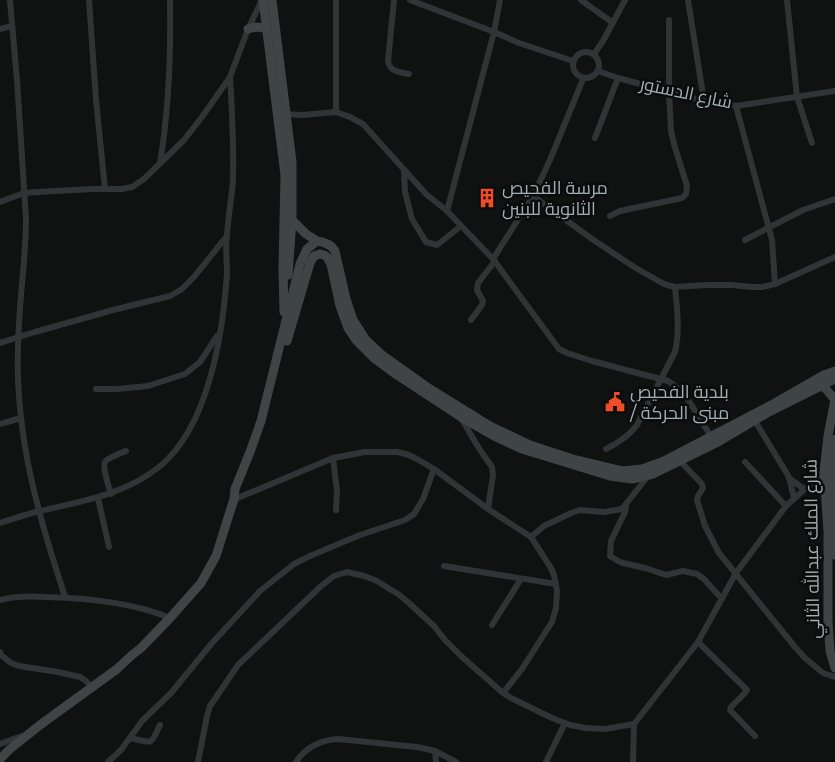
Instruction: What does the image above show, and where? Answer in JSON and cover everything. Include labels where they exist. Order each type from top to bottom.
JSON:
[{"type":"street","points":[[10,0],[26,220],[18,337],[18,378],[21,418],[39,511],[65,597]]},
{"type":"street","points":[[89,0],[105,189]]},
{"type":"street","points":[[160,163],[167,110],[170,0]]},
{"type":"street","points":[[262,0],[292,162],[292,220],[288,277],[284,292]]},
{"type":"street","points":[[0,202],[24,193],[122,189],[132,187],[144,179],[184,140],[230,77],[248,29],[262,0]]},
{"type":"street","points":[[272,0],[282,114],[285,175],[284,306],[289,321]]},
{"type":"street","points":[[336,0],[336,112]]},
{"type":"street","points":[[394,0],[389,66],[392,70],[409,74]]},
{"type":"street","points":[[410,0],[519,43],[573,61]]},
{"type":"street","points":[[446,211],[494,32],[500,0]]},
{"type":"street","points":[[581,0],[613,24]]},
{"type":"street","points":[[594,54],[613,24],[625,0]]},
{"type":"street","points":[[688,0],[704,101]]},
{"type":"street","points":[[786,0],[797,97],[812,143]]},
{"type":"street","points":[[610,216],[620,210],[682,198],[686,194],[687,186],[671,131],[669,20]]},
{"type":"street","points":[[0,29],[12,26]]},
{"type":"street","points":[[248,29],[255,26],[266,28]]},
{"type":"street","points":[[582,52],[594,54],[599,62],[598,71],[589,79],[578,77],[572,67],[576,56],[582,52]]},
{"type":"street","name":"شارع الدستور","points":[[598,71],[704,101],[736,106],[835,91]]},
{"type":"street","points":[[0,523],[39,511],[111,494],[145,478],[172,455],[189,432],[203,403],[212,371],[226,274],[226,237],[233,179],[230,77]]},
{"type":"street","points":[[595,138],[618,78]]},
{"type":"street","points":[[470,320],[483,301],[477,290],[478,282],[494,260],[533,196],[584,79]]},
{"type":"street","points":[[736,106],[772,240],[775,284]]},
{"type":"street","points":[[282,114],[303,115],[336,112],[363,124],[426,194],[446,211],[494,260],[559,349],[592,361],[668,381],[683,394],[713,440]]},
{"type":"street","points":[[404,170],[404,192],[412,219],[426,242],[437,245],[461,226]]},
{"type":"street","points":[[533,196],[634,267],[664,284],[676,287],[707,285],[762,287],[775,284],[835,257]]},
{"type":"street","points":[[745,240],[803,210],[835,199]]},
{"type":"street","points":[[292,220],[306,234],[317,241],[330,244],[333,247],[351,314],[356,326],[366,340],[461,416],[496,437],[522,449],[586,470],[621,478],[632,479],[648,476],[680,461],[774,403],[824,375],[835,371]]},
{"type":"street","points":[[0,343],[112,310],[170,296],[182,289],[194,277],[226,237]]},
{"type":"street","points":[[289,321],[300,264],[304,253],[317,241]]},
{"type":"street","points":[[1,755],[116,669],[141,648],[201,583],[216,556],[234,500],[235,488],[261,421],[289,321],[314,256],[324,255],[331,264],[340,306],[348,328],[356,340],[375,359],[394,373],[490,426],[530,445],[576,460],[622,471],[642,469],[713,440],[835,379]]},
{"type":"street","points":[[606,449],[626,437],[637,425],[675,352],[679,329],[676,287]]},
{"type":"street","points":[[96,389],[148,386],[185,374],[200,362],[219,333]]},
{"type":"street","points":[[821,386],[835,400]]},
{"type":"street","name":"شارع الملك عبدالله الثاني","points":[[835,400],[828,436],[834,532],[832,600],[835,650]]},
{"type":"street","points":[[461,416],[492,467],[493,475],[488,509]]},
{"type":"street","points":[[0,424],[21,418]]},
{"type":"street","points":[[755,420],[789,477],[794,498]]},
{"type":"street","name":"شارع الملك عبدالله الثاني","points":[[834,665],[830,651],[828,622],[828,531],[830,469],[835,439]]},
{"type":"street","points":[[111,494],[104,471],[104,464],[109,459],[126,451]]},
{"type":"street","points":[[234,500],[333,458],[365,452],[398,452],[418,459],[434,469],[488,509],[531,537],[551,568],[556,584],[557,600],[552,622],[522,668],[503,692]]},
{"type":"street","points":[[333,458],[336,471],[336,510]]},
{"type":"street","points":[[680,461],[702,484],[703,488],[697,500],[705,526],[719,553],[805,658],[823,673],[835,677]]},
{"type":"street","points":[[745,462],[786,506]]},
{"type":"street","points":[[108,762],[121,750],[142,721],[171,693],[212,643],[260,591],[294,564],[310,556],[360,535],[405,520],[414,514],[423,499],[434,469]]},
{"type":"street","points":[[633,762],[634,724],[698,642],[736,573],[786,506],[830,469]]},
{"type":"street","points":[[531,537],[544,526],[580,510],[610,512],[622,509],[648,476]]},
{"type":"street","points":[[789,477],[804,489]]},
{"type":"street","points":[[98,498],[109,547]]},
{"type":"street","points":[[626,506],[611,541],[610,556],[623,564],[645,568],[666,575],[683,571],[697,574],[722,599]]},
{"type":"street","points":[[444,566],[556,584]]},
{"type":"street","points":[[198,762],[210,706],[238,665],[320,587],[334,576],[347,572],[376,580],[410,602],[461,656],[503,692],[522,703],[565,723],[586,728],[595,729],[634,724]]},
{"type":"street","points":[[492,625],[521,579]]},
{"type":"street","points":[[0,600],[27,597],[65,597],[124,605],[170,618]]},
{"type":"street","points":[[698,642],[747,690],[730,710],[754,736]]},
{"type":"street","points":[[0,652],[11,663],[80,677],[92,687]]},
{"type":"street","points":[[823,673],[834,665]]},
{"type":"street","points":[[546,762],[565,723]]},
{"type":"street","points":[[130,738],[147,742],[152,741],[160,724]]},
{"type":"street","points":[[0,744],[29,734]]},
{"type":"street","points":[[296,762],[303,753],[315,744],[331,739],[387,743],[435,751],[456,762]]},
{"type":"street","points":[[435,751],[436,762]]},
{"type":"place","name":"مرسة الفحيص الثانوية للبنين","points":[[487,198]]},
{"type":"place","name":"بلدية الفحيص / مبنى الحركة","points":[[615,402]]}]
